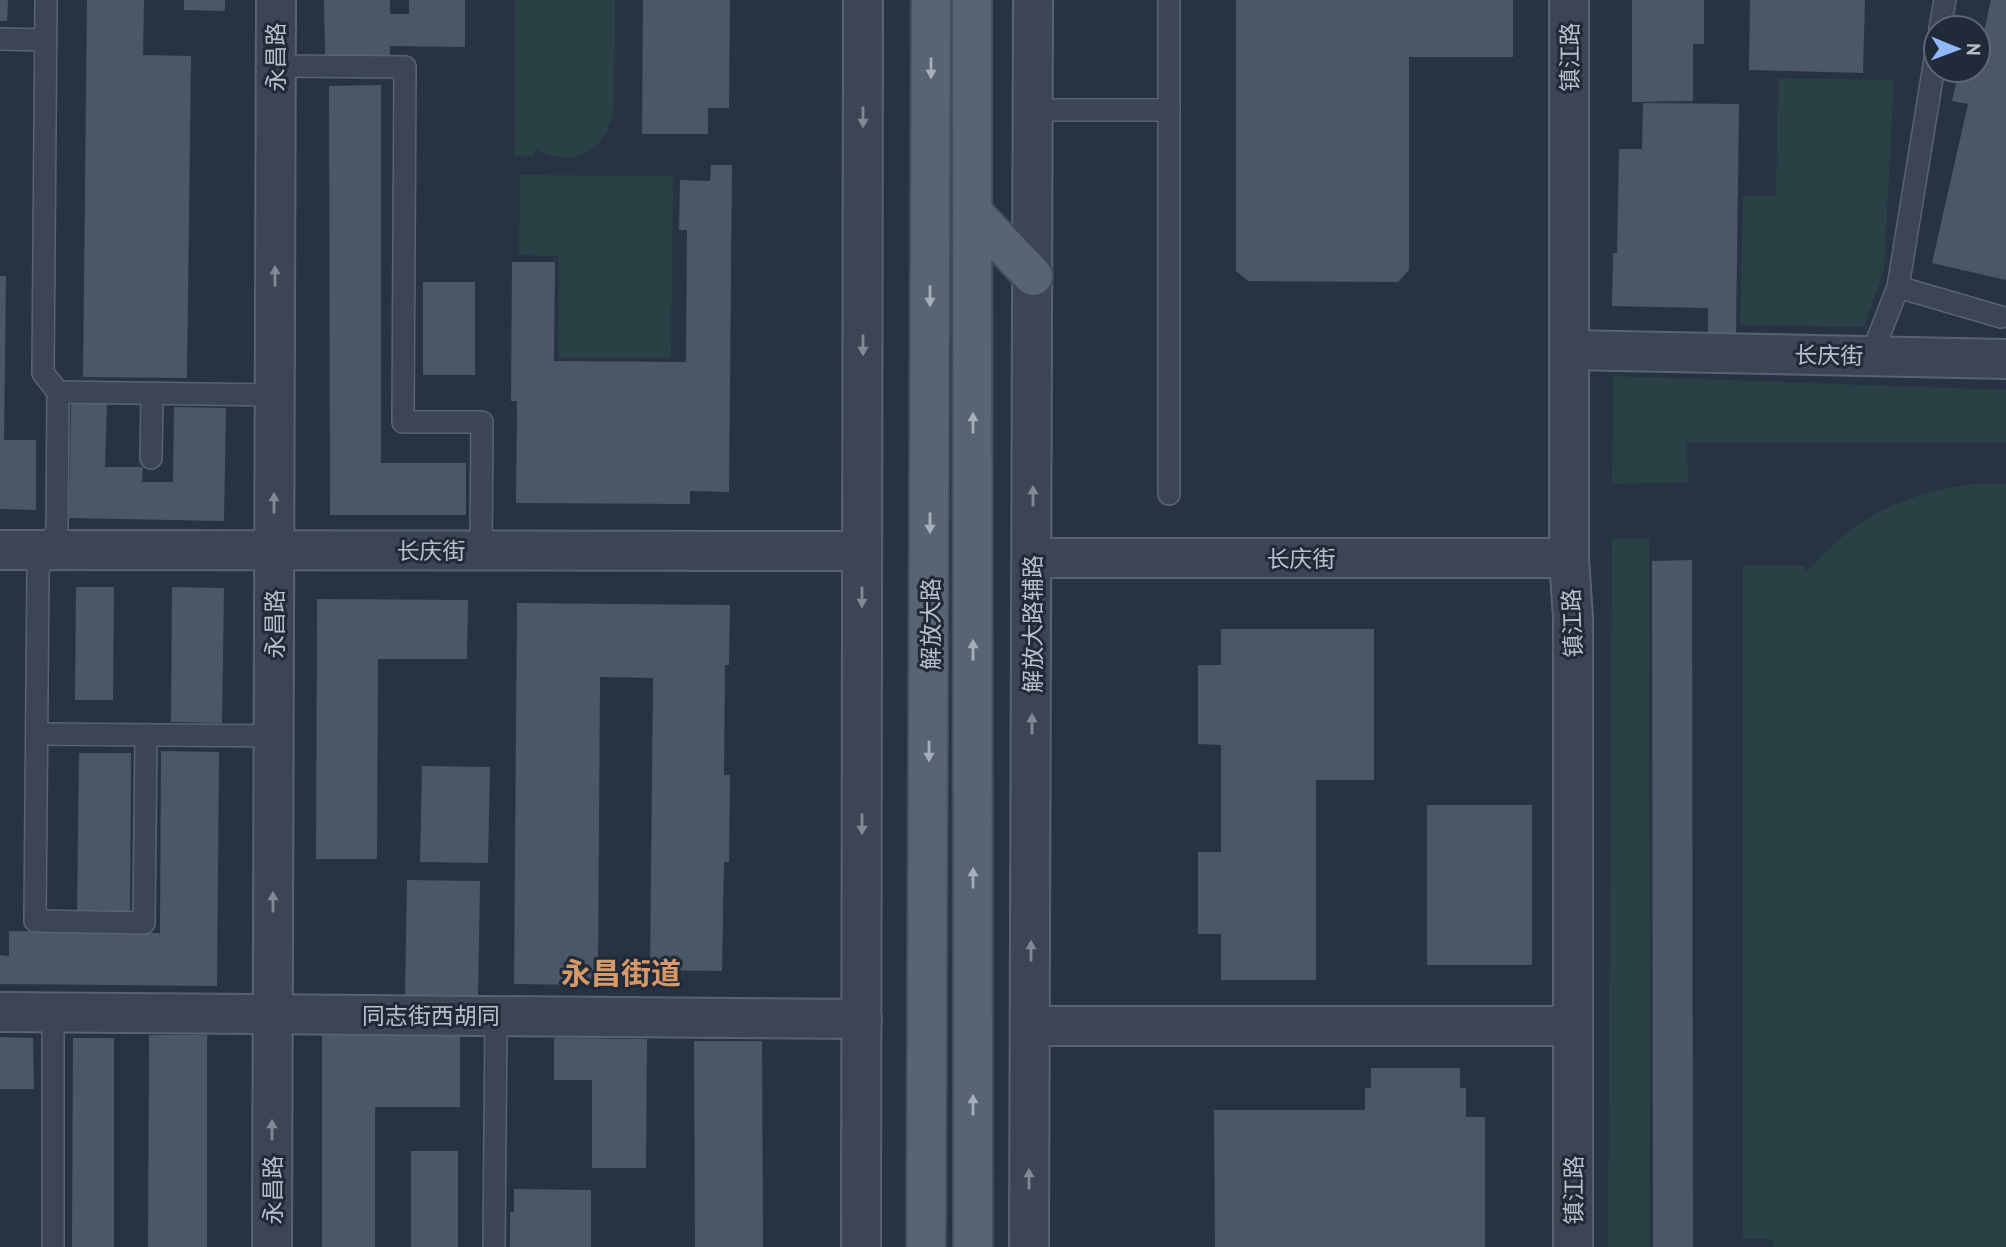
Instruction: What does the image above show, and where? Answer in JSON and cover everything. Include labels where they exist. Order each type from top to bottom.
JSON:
[{"type":"main road","name":"解放大路","points":[[926,1247],[931,0]]},
{"type":"main road","name":"解放大路","points":[[972,0],[973,1247]]},
{"type":"main road","points":[[972,213],[1033,276]]},
{"type":"street","name":"永昌路","points":[[272,1247],[275,0]]},
{"type":"street","points":[[860,1247],[863,0]]},
{"type":"street","name":"解放大路辅路","points":[[1029,1247],[1033,0]]},
{"type":"street","name":"镇江路","points":[[1569,0],[1573,1247]]},
{"type":"street","name":"长庆街","points":[[1569,350],[2006,359]]},
{"type":"street","name":"长庆街","points":[[0,550],[862,551]]},
{"type":"street","name":"长庆街","points":[[1032,558],[1569,558]]},
{"type":"street","name":"同志街西胡同","points":[[0,1012],[862,1019]]},
{"type":"street","points":[[1030,1026],[1573,1026]]},
{"type":"lane","points":[[46,0],[43,373],[58,392],[57,529],[38,570],[36,921],[144,923],[146,735]]},
{"type":"lane","points":[[1169,0],[1169,494]]},
{"type":"lane","points":[[0,39],[46,40]]},
{"type":"lane","points":[[275,66],[405,67],[402,422],[482,422],[481,550]]},
{"type":"lane","points":[[1871,356],[1898,287],[1931,84]]},
{"type":"lane","points":[[1033,110],[1169,110]]},
{"type":"lane","points":[[1898,287],[2001,317]]},
{"type":"lane","points":[[58,392],[274,395]]},
{"type":"lane","points":[[151,458],[152,394]]},
{"type":"lane","points":[[37,734],[273,736]]},
{"type":"lane","points":[[53,1013],[53,1247]]},
{"type":"lane","points":[[494,1247],[496,1016]]},
{"type":"green space","points":[[515,0],[615,0],[614,108],[604,136],[587,152],[563,157],[535,149],[534,157],[514,156]]},
{"type":"green space","points":[[1778,78],[1894,80],[1884,269],[1864,327],[1740,325],[1743,196],[1776,196]]},
{"type":"green space","points":[[520,175],[673,176],[671,358],[558,358],[559,256],[519,255]]},
{"type":"green space","points":[[1613,376],[2006,390],[2006,442],[1687,442],[1688,482],[1612,484]]},
{"type":"green space","points":[[1972,484],[2006,484],[2006,1247],[1774,1247],[1771,1239],[1743,1239],[1743,566],[1804,566],[1805,574],[1840,538],[1879,512],[1923,495]]},
{"type":"green space","points":[[1612,538],[1649,539],[1650,1247],[1608,1247]]},
{"type":"building","points":[[0,0],[8,0],[7,21],[0,21]]},
{"type":"building","points":[[87,0],[144,0],[143,55],[191,56],[187,378],[83,377]]},
{"type":"building","points":[[184,0],[225,0],[225,11],[184,10]]},
{"type":"building","points":[[324,0],[390,0],[390,14],[409,14],[409,0],[465,0],[465,47],[390,46],[390,56],[325,56]]},
{"type":"building","points":[[643,0],[730,0],[729,108],[708,108],[708,134],[642,134]]},
{"type":"building","points":[[1236,0],[1513,0],[1513,57],[1409,57],[1409,270],[1398,282],[1248,281],[1236,271]]},
{"type":"building","points":[[1632,0],[1704,0],[1704,44],[1693,44],[1693,101],[1632,102]]},
{"type":"building","points":[[1750,0],[1865,0],[1863,73],[1749,70]]},
{"type":"building","points":[[1991,0],[2006,0],[2006,280],[1932,263],[1968,104],[1952,101],[1956,84],[1992,84],[1992,14],[1988,14]]},
{"type":"building","points":[[381,85],[381,463],[466,463],[466,515],[330,515],[329,86]]},
{"type":"building","points":[[1643,103],[1739,104],[1736,334],[1708,334],[1708,308],[1612,306],[1613,253],[1617,253],[1619,149],[1642,149]]},
{"type":"building","points":[[711,165],[732,165],[729,492],[690,491],[690,504],[516,503],[517,401],[511,401],[512,262],[555,262],[554,361],[686,362],[687,230],[679,230],[680,180],[710,181]]},
{"type":"building","points":[[0,276],[6,276],[4,440],[36,440],[36,510],[0,509]]},
{"type":"building","points":[[423,282],[475,282],[475,375],[423,375]]},
{"type":"building","points":[[71,401],[107,402],[105,467],[143,467],[142,482],[173,482],[174,407],[226,408],[224,521],[69,518]]},
{"type":"building","points":[[1692,560],[1693,1247],[1653,1247],[1652,561]]},
{"type":"building","points":[[76,587],[114,587],[113,700],[75,700]]},
{"type":"building","points":[[172,587],[224,588],[222,723],[171,722]]},
{"type":"building","points":[[317,599],[468,600],[467,659],[378,659],[377,859],[316,859]]},
{"type":"building","points":[[517,603],[730,605],[729,665],[725,665],[724,775],[730,775],[729,862],[724,862],[722,971],[650,970],[653,678],[600,677],[598,976],[585,985],[514,984]]},
{"type":"building","points":[[1221,629],[1374,629],[1374,780],[1316,780],[1316,980],[1221,980],[1221,934],[1198,934],[1198,852],[1221,852],[1221,745],[1198,744],[1198,665],[1221,665]]},
{"type":"building","points":[[161,751],[219,752],[217,986],[0,984],[0,955],[9,956],[9,931],[160,933]]},
{"type":"building","points":[[79,753],[131,753],[130,914],[77,913]]},
{"type":"building","points":[[422,766],[490,767],[488,863],[420,862]]},
{"type":"building","points":[[1427,805],[1532,805],[1532,965],[1427,965]]},
{"type":"building","points":[[407,880],[480,881],[478,999],[405,997]]},
{"type":"building","points":[[149,1035],[207,1035],[207,1247],[148,1247]]},
{"type":"building","points":[[322,1035],[460,1036],[460,1107],[375,1107],[375,1247],[322,1247]]},
{"type":"building","points":[[0,1037],[33,1038],[34,1089],[0,1089]]},
{"type":"building","points":[[73,1038],[114,1038],[114,1247],[72,1247]]},
{"type":"building","points":[[554,1038],[647,1039],[646,1168],[592,1168],[592,1080],[554,1080]]},
{"type":"building","points":[[694,1041],[762,1041],[763,1247],[695,1247]]},
{"type":"building","points":[[1371,1068],[1460,1068],[1460,1088],[1466,1088],[1466,1117],[1485,1117],[1485,1247],[1215,1247],[1214,1110],[1365,1110],[1365,1088],[1371,1088]]},
{"type":"building","points":[[411,1151],[458,1151],[458,1247],[411,1247]]},
{"type":"building","points":[[514,1189],[591,1190],[591,1247],[510,1247],[510,1212],[514,1212]]},
{"type":"district","name":"永昌街道","points":[[621,972]]}]
